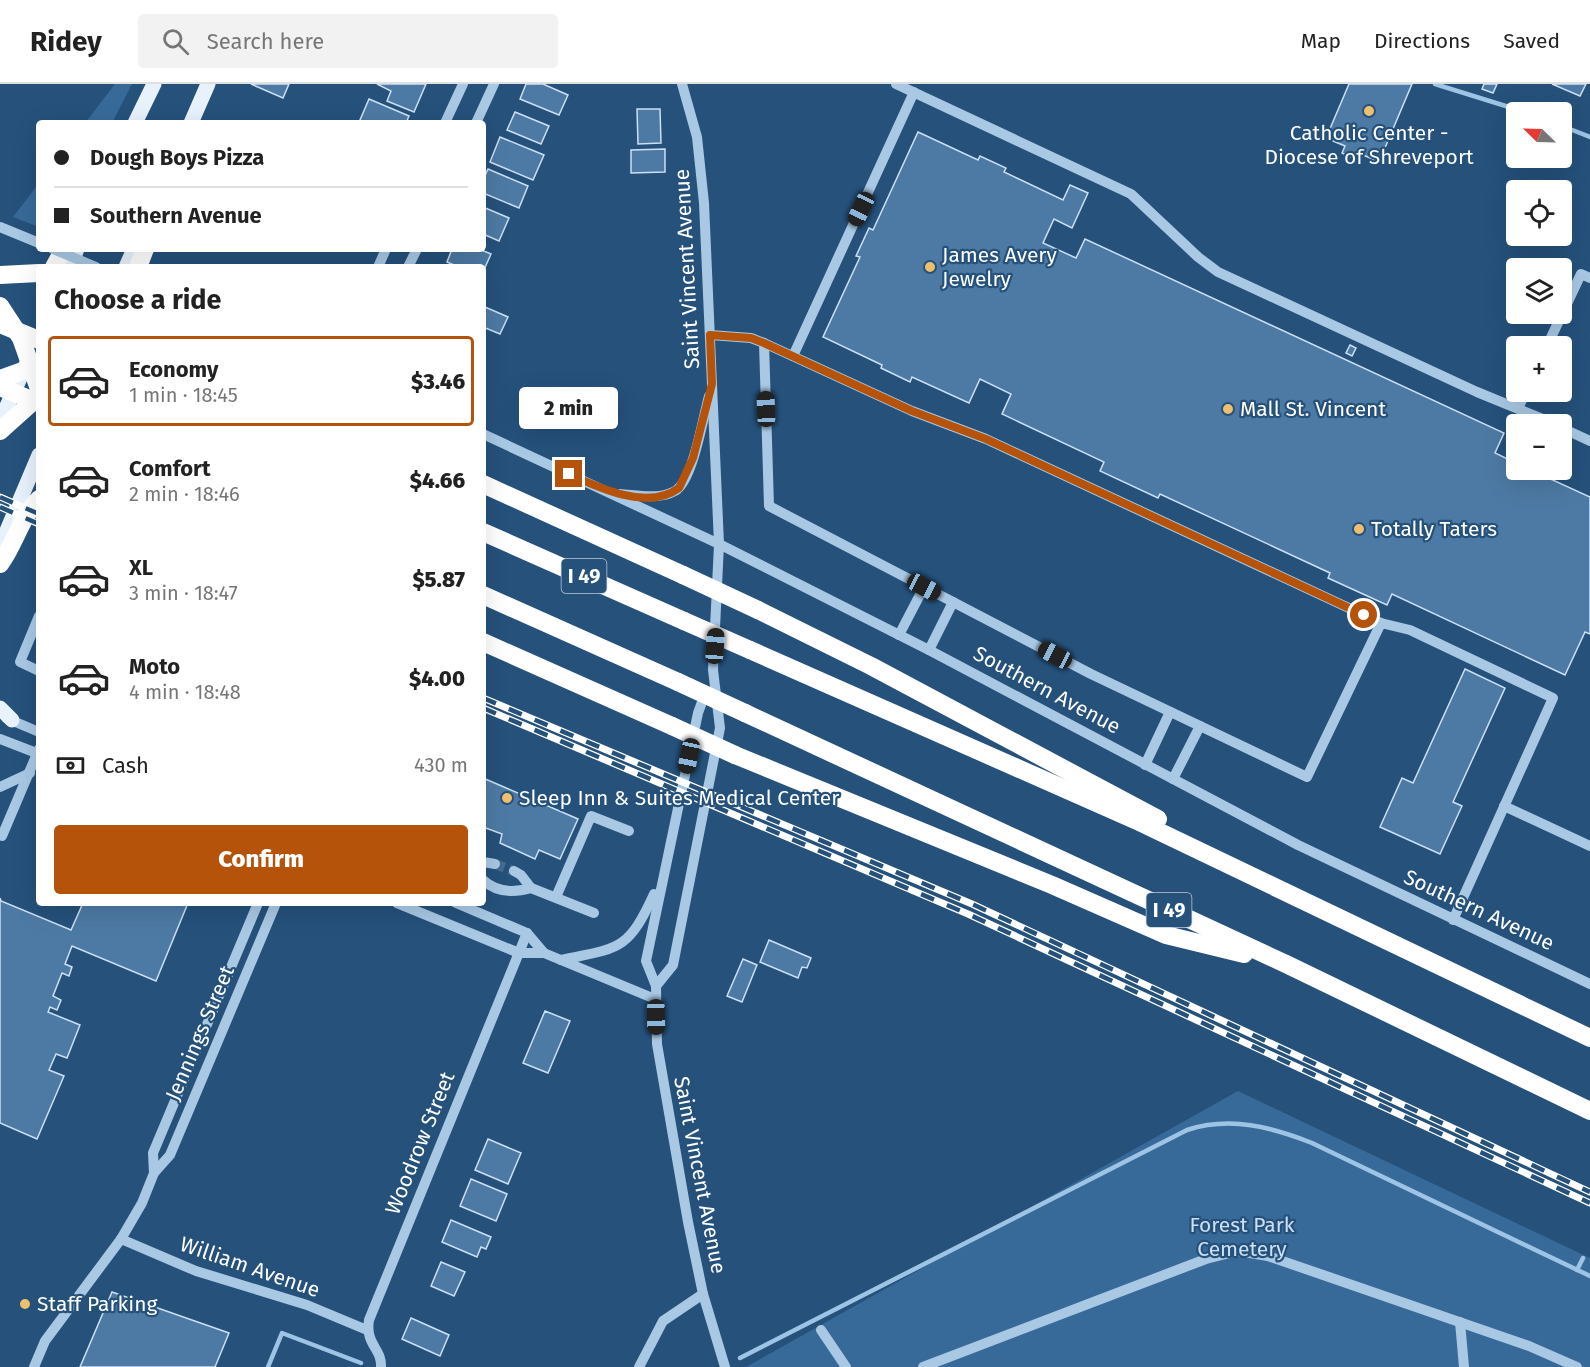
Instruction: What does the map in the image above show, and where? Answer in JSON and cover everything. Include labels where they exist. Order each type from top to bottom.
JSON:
[{"type":"highway","points":[[0,275],[36,273]]},
{"type":"highway","points":[[0,306],[21,338],[36,380]]},
{"type":"highway","points":[[0,324],[36,337]]},
{"type":"highway","points":[[0,379],[31,366]]},
{"type":"highway","points":[[0,387],[36,402]]},
{"type":"highway","points":[[0,431],[36,399]]},
{"type":"highway","points":[[486,485],[758,610],[1072,772],[1354,927]]},
{"type":"highway","points":[[0,564],[11,549],[28,513],[36,503]]},
{"type":"highway","name":"I 49","points":[[486,533],[1135,820],[1354,927],[1590,1038]]},
{"type":"highway","name":"I 49","points":[[486,595],[1286,964],[1590,1111]]},
{"type":"highway","points":[[486,643],[735,755],[1052,885],[1166,935],[1286,964]]},
{"type":"main road","points":[[136,120],[154,84]]},
{"type":"main road","points":[[192,120],[208,84]]},
{"type":"main road","points":[[0,421],[31,366],[36,348]]},
{"type":"main road","points":[[0,547],[36,462]]},
{"type":"main road","points":[[0,708],[6,718]]},
{"type":"street","points":[[446,120],[463,84]]},
{"type":"street","points":[[477,120],[494,84]]},
{"type":"street","points":[[896,84],[1131,194],[1218,272],[1477,392],[1532,414]]},
{"type":"street","name":"Saint Vincent Avenue","points":[[656,986],[673,965],[720,728],[714,669],[719,544],[702,170],[684,85]]},
{"type":"street","points":[[793,356],[914,92]]},
{"type":"street","points":[[0,227],[36,242]]},
{"type":"street","points":[[60,252],[89,264]]},
{"type":"street","points":[[1552,336],[1581,274],[1590,278]]},
{"type":"street","points":[[710,335],[751,338],[764,343],[912,411],[986,439],[1381,623],[1410,630],[1553,698],[1453,920]]},
{"type":"street","points":[[764,343],[769,506],[1170,712],[1306,777],[1381,623]]},
{"type":"street","points":[[612,494],[656,496],[679,488],[693,458],[712,384]]},
{"type":"street","points":[[1518,408],[1521,402]]},
{"type":"street","points":[[1572,433],[1590,441]]},
{"type":"street","name":"Southern Avenue","points":[[486,435],[719,544],[929,650],[1298,845],[1590,984]]},
{"type":"street","points":[[899,635],[924,587]]},
{"type":"street","points":[[929,650],[953,602]]},
{"type":"street","points":[[36,623],[20,662],[36,670]]},
{"type":"street","name":"Saint Vincent Avenue","points":[[714,669],[698,713],[646,961],[656,986],[657,1044],[661,1073],[703,1294],[725,1367]]},
{"type":"street","points":[[1145,765],[1170,712]]},
{"type":"street","points":[[6,718],[36,731]]},
{"type":"street","points":[[1173,779],[1200,726]]},
{"type":"street","points":[[0,739],[36,751]]},
{"type":"street","points":[[1,836],[36,757]]},
{"type":"street","points":[[0,787],[30,773]]},
{"type":"street","points":[[1504,806],[1590,846]]},
{"type":"street","points":[[556,897],[591,816],[629,831]]},
{"type":"street","points":[[486,862],[495,864]]},
{"type":"street","points":[[514,871],[521,875],[531,888],[594,913]]},
{"type":"street","points":[[561,960],[607,950],[626,942],[639,926],[663,875]]},
{"type":"street","points":[[486,882],[504,891],[518,892],[531,888]]},
{"type":"street","name":"Jennings Street","points":[[154,1173],[153,1154],[257,906]]},
{"type":"street","name":"Jennings Street","points":[[34,1367],[45,1341],[121,1239],[142,1203],[154,1173],[170,1155],[275,906]]},
{"type":"street","points":[[403,906],[519,953],[544,953],[656,999]]},
{"type":"street","points":[[463,906],[527,933],[544,953]]},
{"type":"street","name":"Woodrow Street","points":[[367,1330],[369,1320],[527,933]]},
{"type":"street","points":[[190,1067],[204,1074]]},
{"type":"street","name":"William Avenue","points":[[121,1239],[196,1271],[307,1305],[367,1330]]},
{"type":"street","points":[[923,1367],[1206,1259],[1238,1251],[1257,1252],[1546,1352],[1577,1367]]},
{"type":"street","points":[[639,1367],[663,1321],[703,1294]]},
{"type":"street","points":[[1460,1322],[1464,1367]]},
{"type":"street","points":[[367,1330],[368,1339],[380,1358],[381,1367]]},
{"type":"street","points":[[821,1330],[846,1367]]},
{"type":"green space","points":[[115,84],[132,84],[114,120],[87,120]]},
{"type":"green space","points":[[36,187],[36,226],[13,217]]},
{"type":"green space","name":"Forest Park Cemetery","points":[[1238,1091],[1590,1258],[1590,1367],[746,1367]]},
{"type":"building","points":[[251,84],[289,84],[283,98]]},
{"type":"building","points":[[377,84],[426,84],[414,112],[387,101],[391,91]]},
{"type":"building","points":[[526,84],[543,84],[568,95],[559,115],[520,99]]},
{"type":"building","name":"Catholic Center - Diocese of Shreveport","points":[[1349,84],[1412,84],[1379,162],[1361,154],[1358,160],[1342,153],[1345,146],[1326,138]]},
{"type":"building","points":[[1484,84],[1497,84],[1493,93],[1482,89]]},
{"type":"building","points":[[1552,84],[1586,84],[1580,96]]},
{"type":"building","points":[[369,99],[409,116],[407,120],[360,120]]},
{"type":"building","points":[[637,109],[660,109],[661,143],[638,144]]},
{"type":"building","points":[[515,112],[549,126],[541,144],[507,130]]},
{"type":"building","name":"Mall St. Vincent","points":[[918,132],[978,160],[980,156],[1006,168],[1004,172],[1063,200],[1070,185],[1088,193],[1072,228],[1054,219],[1043,243],[1076,258],[1085,239],[1504,433],[1495,453],[1506,458],[1506,480],[1553,480],[1590,497],[1590,634],[1585,632],[1565,675],[1392,594],[1387,605],[1328,578],[1330,573],[1160,494],[1158,498],[1100,471],[1104,462],[1002,414],[1011,394],[980,379],[969,403],[912,377],[910,382],[881,368],[882,365],[823,337],[860,257],[856,256],[869,228],[873,230]]},
{"type":"building","points":[[500,137],[544,155],[533,180],[490,162]]},
{"type":"building","points":[[665,149],[665,172],[631,173],[631,150]]},
{"type":"building","points":[[488,169],[528,186],[519,208],[486,194]]},
{"type":"building","points":[[486,208],[509,218],[499,241],[486,235]]},
{"type":"building","points":[[451,252],[486,252],[491,254],[486,265],[447,262]]},
{"type":"building","points":[[486,307],[508,317],[500,334],[486,328]]},
{"type":"building","points":[[1350,345],[1356,348],[1352,356],[1346,353]]},
{"type":"building","points":[[1465,669],[1505,688],[1453,802],[1462,806],[1440,854],[1380,827],[1402,778],[1413,783]]},
{"type":"building","name":"Sleep Inn & Suites Medical Center","points":[[486,779],[578,819],[560,859],[539,850],[535,859],[500,843],[502,834],[486,828]]},
{"type":"building","points":[[0,898],[1,901],[71,930],[82,906],[187,906],[156,981],[72,946],[65,964],[72,967],[69,976],[62,973],[53,996],[61,1000],[57,1010],[50,1007],[48,1012],[80,1025],[67,1058],[56,1054],[49,1070],[64,1076],[37,1139],[0,1123]]},
{"type":"building","points":[[769,940],[811,958],[807,968],[802,967],[798,978],[760,962]]},
{"type":"building","points":[[743,959],[757,965],[742,1002],[727,996]]},
{"type":"building","points":[[545,1011],[570,1021],[548,1073],[523,1063]]},
{"type":"building","points":[[488,1139],[521,1153],[508,1184],[475,1170]]},
{"type":"building","points":[[471,1179],[507,1194],[496,1221],[460,1206]]},
{"type":"building","points":[[451,1220],[491,1237],[486,1249],[481,1247],[477,1257],[442,1242]]},
{"type":"building","points":[[441,1262],[465,1272],[454,1296],[431,1286]]},
{"type":"building","points":[[112,1292],[229,1333],[215,1367],[80,1367]]},
{"type":"building","points":[[411,1318],[449,1335],[440,1356],[402,1339]]},
{"type":"waterway","points":[[1435,84],[1506,106]]},
{"type":"waterway","points":[[1572,130],[1590,137]]},
{"type":"waterway","points":[[740,1358],[1187,1130],[1219,1124],[1266,1128],[1312,1143],[1590,1276]]},
{"type":"waterway","points":[[1577,1270],[1583,1258]]},
{"type":"waterway","points":[[268,1367],[282,1333],[361,1363]]},
{"type":"tunnel","points":[[495,864],[514,871]]},
{"type":"railway","points":[[0,497],[36,513]]},
{"type":"railway","points":[[0,507],[36,523]]},
{"type":"railway","points":[[486,699],[972,904],[1590,1192]]},
{"type":"railway","points":[[486,709],[968,914],[1590,1203]]},
{"type":"place","name":"Catholic Center - Diocese of Shreveport","points":[[1369,111]]},
{"type":"place","name":"James Avery Jewelry","points":[[930,267]]},
{"type":"place","name":"Mall St. Vincent","points":[[1228,409]]},
{"type":"place","name":"Totally Taters","points":[[1359,529]]},
{"type":"place","name":"Sleep Inn & Suites Medical Center","points":[[507,798]]},
{"type":"place","name":"Staff Parking","points":[[25,1304]]},
{"type":"route","points":[[569,474],[612,494],[662,496],[674,492],[686,477],[693,458],[712,384],[710,335],[751,338],[912,411],[986,439],[1364,615]]}]
